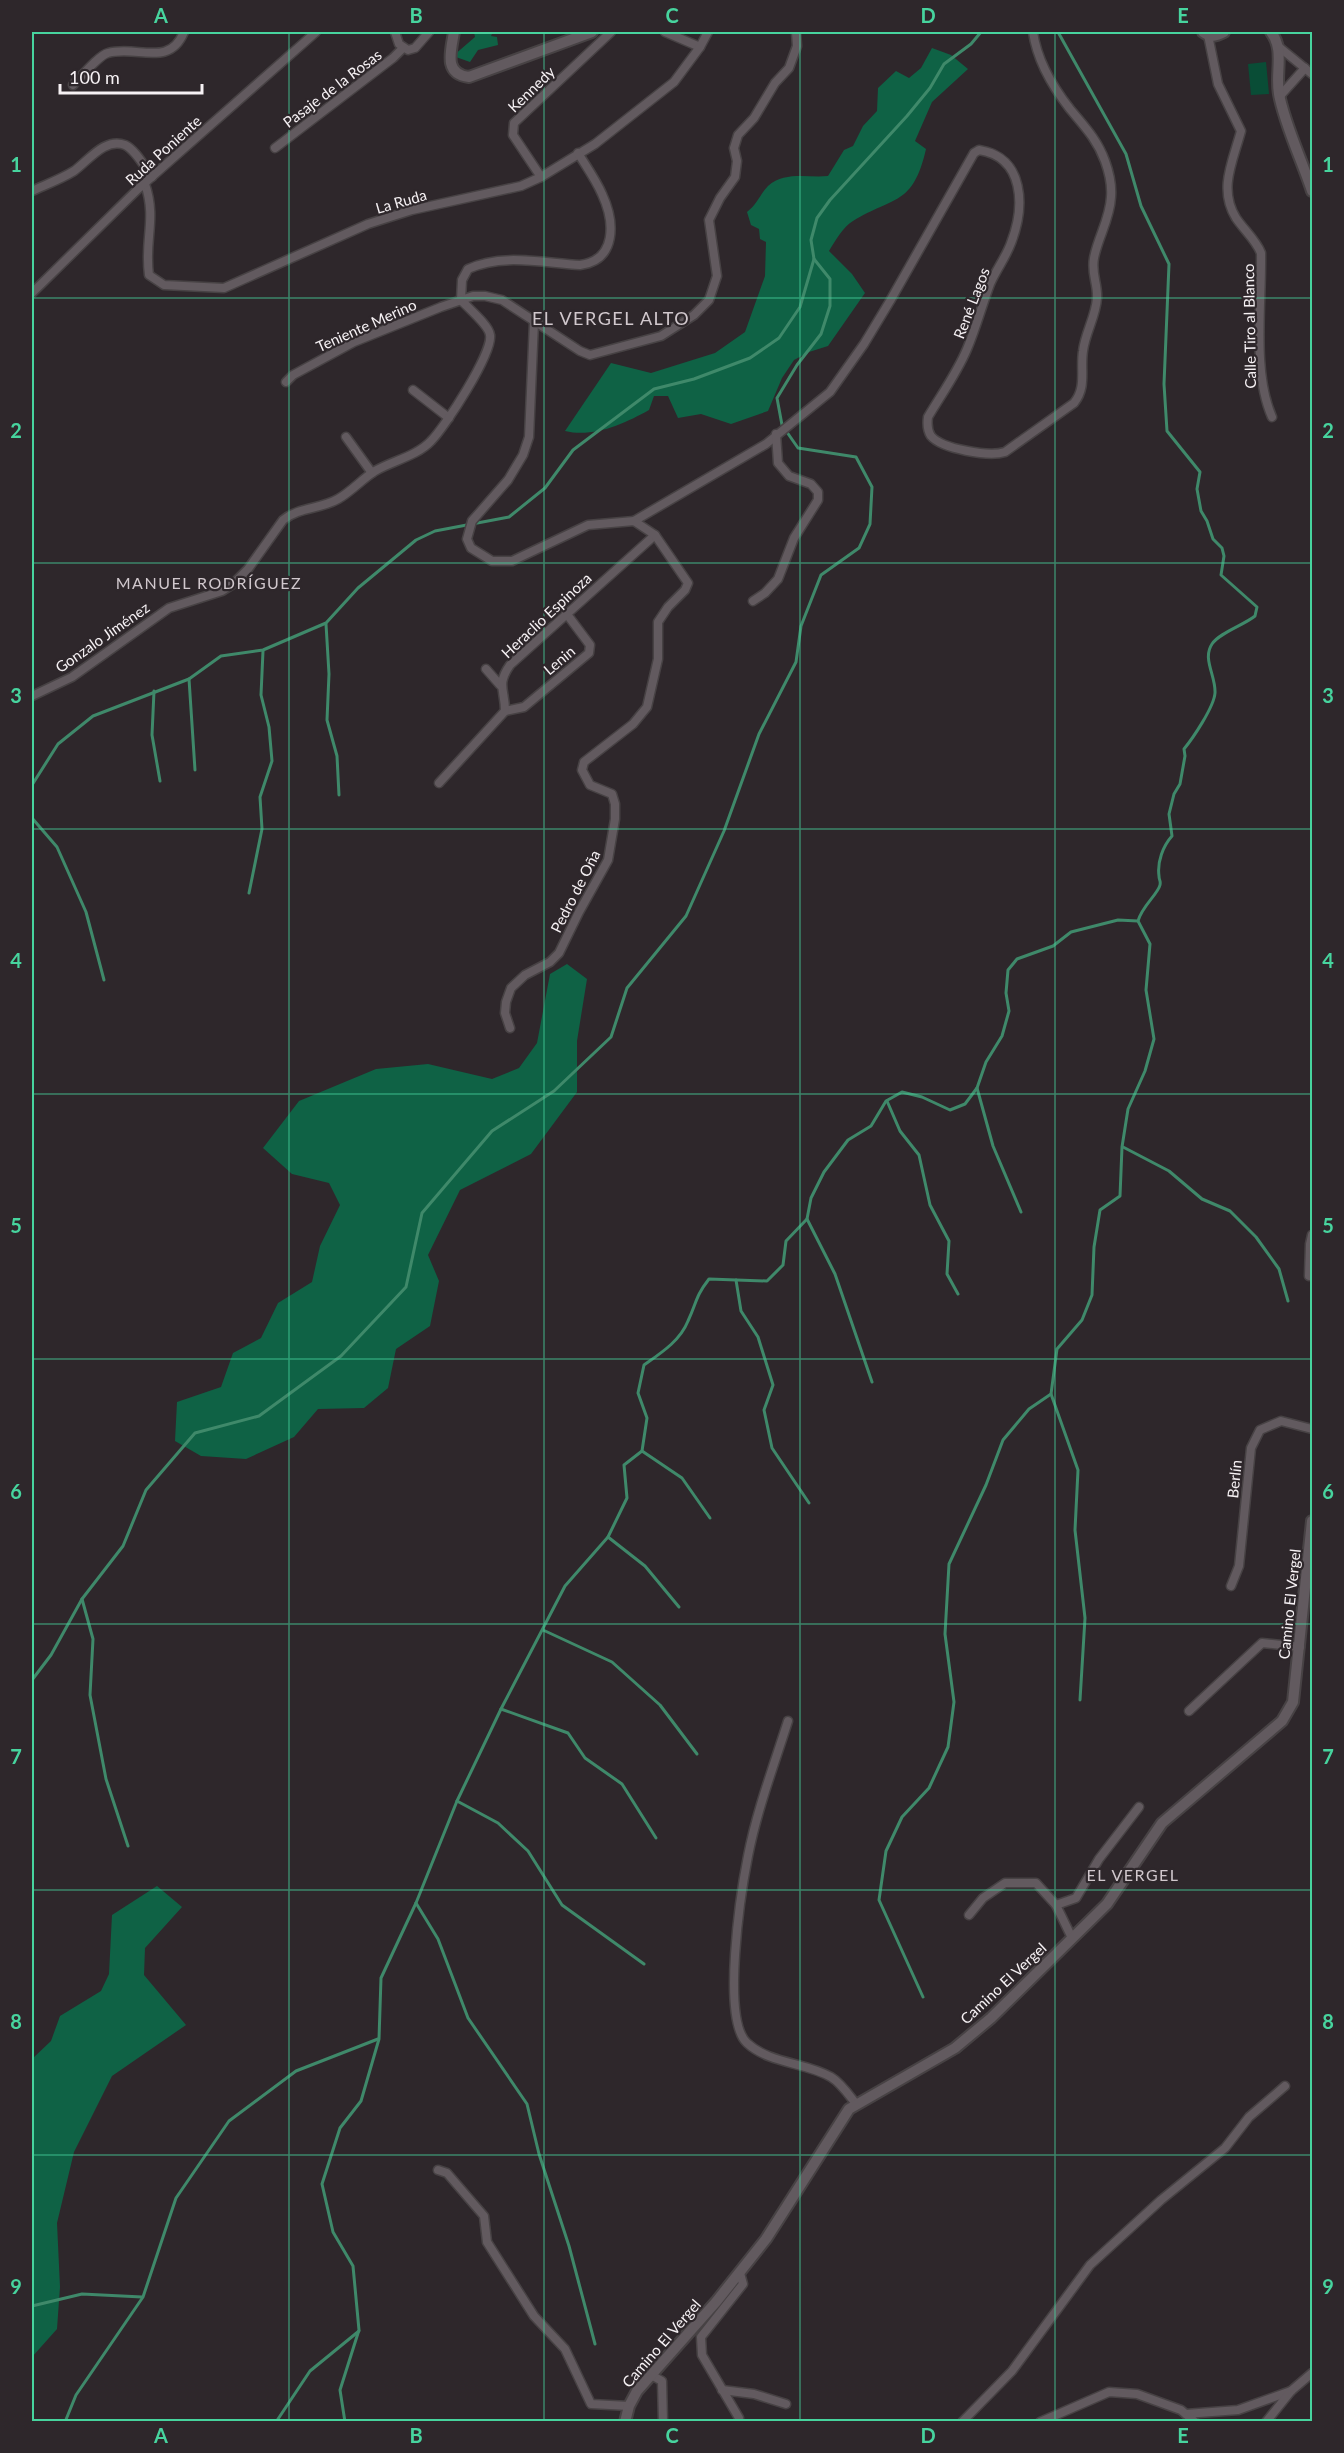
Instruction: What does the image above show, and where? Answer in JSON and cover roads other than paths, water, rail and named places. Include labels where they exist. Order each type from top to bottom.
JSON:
[{"type":"street","points":[[73,85],[104,54],[166,52],[176,46],[184,32]]},
{"type":"street","name":"Ruda Poniente","points":[[32,293],[145,184],[316,32]]},
{"type":"street","points":[[395,32],[403,48],[416,48],[429,32]]},
{"type":"street","points":[[454,32],[452,67],[458,74],[470,77],[592,32]]},
{"type":"street","name":"Kennedy","points":[[541,177],[513,135],[514,123],[611,32]]},
{"type":"street","points":[[665,32],[700,47]]},
{"type":"street","name":"La Ruda","points":[[145,184],[151,200],[152,215],[149,275],[154,281],[164,285],[225,288],[368,224],[412,210],[521,186],[541,177],[629,119],[674,82],[700,47],[708,32]]},
{"type":"street","points":[[578,153],[603,195],[609,219],[609,245],[602,256],[593,264],[579,265],[496,260],[480,263],[468,268],[462,280],[461,300],[485,296],[502,300],[580,351],[590,354],[662,336],[694,315],[709,300],[717,276],[710,220],[720,198],[735,177],[737,161],[735,148],[738,135],[754,118],[775,83],[789,68],[796,46],[796,32]]},
{"type":"street","name":"René Lagos","points":[[634,521],[765,444],[830,392],[864,344],[974,153],[979,150],[996,155],[1014,171],[1018,202],[1017,222],[1011,244],[991,283],[967,350],[928,417],[927,426],[931,436],[942,443],[994,455],[1005,452],[1074,403],[1081,395],[1083,350],[1097,299],[1097,287],[1092,275],[1094,257],[1110,211],[1110,180],[1098,144],[1061,96],[1043,64],[1033,32]]},
{"type":"street","points":[[1205,34],[1216,36],[1224,32]]},
{"type":"street","points":[[1271,32],[1280,47],[1309,71],[1279,97]]},
{"type":"street","name":"Calle Tiro al Blanco","points":[[1205,34],[1218,84],[1241,131],[1226,186],[1235,216],[1261,253],[1260,322],[1263,395],[1272,417]]},
{"type":"street","points":[[1280,47],[1277,70],[1279,97],[1312,191]]},
{"type":"street","name":"Pasaje de la Rosas","points":[[275,148],[403,48]]},
{"type":"street","points":[[32,191],[74,170],[98,150],[110,144],[124,144],[131,149],[153,177]]},
{"type":"street","name":"Teniente Merino","points":[[286,382],[293,375],[354,342],[461,300]]},
{"type":"street","name":"Gonzalo Jiménez","points":[[32,696],[72,677],[169,608],[215,593],[233,584],[248,569],[283,520],[301,510],[337,500],[372,473],[429,443],[449,418],[482,362],[491,336],[488,329],[461,300]]},
{"type":"street","points":[[534,322],[529,437],[523,456],[508,480],[472,521],[467,539],[471,548],[492,561],[512,561],[588,525],[634,521]]},
{"type":"street","points":[[414,390],[449,418]]},
{"type":"street","points":[[753,601],[765,593],[778,579],[794,538],[818,500],[818,492],[811,484],[789,477],[777,463],[781,430]]},
{"type":"street","points":[[346,437],[372,473]]},
{"type":"street","name":"Pedro de Oña","points":[[510,1028],[505,1013],[511,988],[525,975],[550,962],[559,953],[579,912],[602,874],[611,850],[615,804],[612,794],[590,785],[582,770],[584,762],[633,724],[647,707],[658,659],[658,622],[668,607],[685,590],[688,583],[655,536],[634,521]]},
{"type":"street","name":"Heraclio Espinoza","points":[[500,685],[502,676],[510,665],[655,536]]},
{"type":"street","name":"Lenin","points":[[505,711],[524,706],[589,652],[590,645],[566,613]]},
{"type":"street","points":[[440,783],[505,711],[500,685],[486,669]]},
{"type":"street","points":[[1309,1276],[1312,1235]]},
{"type":"street","name":"Berlín","points":[[1231,1586],[1239,1566],[1251,1448],[1255,1439],[1260,1430],[1281,1421],[1312,1429]]},
{"type":"street","name":"Camino El Vergel","points":[[625,2421],[629,2406],[637,2391],[740,2273],[785,2211],[843,2117],[856,2104],[955,2048],[991,2018],[1107,1904],[1162,1823],[1289,1712],[1293,1702],[1300,1647],[1312,1521]]},
{"type":"street","points":[[1189,1711],[1262,1643],[1300,1647]]},
{"type":"street","points":[[788,1721],[748,1855],[737,1926],[734,1995],[739,2033],[758,2051],[833,2078],[856,2104]]},
{"type":"street","points":[[1056,1905],[1076,1898],[1099,1859],[1139,1807]]},
{"type":"street","points":[[969,1915],[983,1898],[1005,1883],[1036,1883],[1056,1905],[1072,1938]]},
{"type":"street","points":[[962,2421],[1012,2371],[1090,2265],[1161,2200],[1225,2148],[1249,2117],[1285,2086]]},
{"type":"street","points":[[438,2170],[447,2174],[484,2216],[487,2242],[534,2316],[566,2349],[591,2404],[629,2406]]},
{"type":"street","points":[[738,2421],[739,2418],[702,2355],[701,2337],[743,2283],[740,2273]]},
{"type":"street","points":[[1266,2421],[1291,2391],[1312,2373]]},
{"type":"street","points":[[651,2375],[662,2381],[663,2421]]},
{"type":"street","points":[[722,2390],[754,2394],[786,2404]]},
{"type":"street","points":[[1186,2414],[1238,2410],[1291,2391]]},
{"type":"street","points":[[1040,2421],[1109,2392],[1137,2394],[1181,2410],[1195,2421]]},
{"type":"waterway","points":[[32,1680],[51,1655],[82,1599],[123,1546],[146,1490],[195,1433],[259,1416],[341,1356],[406,1287],[422,1213],[492,1131],[554,1091],[611,1037],[627,988],[686,916],[724,831],[759,734],[796,662],[801,626],[821,575],[859,548],[870,524],[872,487],[856,457],[798,448],[782,425],[777,398],[797,365],[821,334],[830,306],[830,279],[814,259],[811,240],[817,218],[830,200],[907,116],[930,88],[944,64],[971,44],[981,32]]},
{"type":"waterway","points":[[923,1997],[879,1900],[886,1851],[902,1817],[929,1788],[948,1747],[954,1702],[945,1634],[949,1564],[986,1485],[1003,1440],[1029,1409],[1051,1394],[1057,1349],[1082,1320],[1092,1295],[1094,1247],[1100,1210],[1120,1196],[1122,1147],[1128,1109],[1145,1071],[1154,1039],[1146,990],[1150,944],[1138,921],[1160,885],[1160,860],[1163,849],[1172,836],[1169,814],[1174,794],[1180,784],[1184,749],[1214,699],[1215,687],[1208,656],[1209,650],[1220,636],[1255,616],[1257,607],[1221,575],[1224,556],[1222,548],[1213,539],[1201,511],[1197,489],[1200,472],[1167,431],[1164,384],[1169,264],[1141,206],[1126,154],[1058,32]]},
{"type":"waterway","points":[[32,785],[58,744],[93,716],[189,679],[221,656],[263,650],[326,623],[358,588],[416,540],[435,531],[509,517],[545,488],[573,450],[654,389],[694,379],[750,358],[779,338],[800,307],[814,259]]},
{"type":"waterway","points":[[326,624],[329,674],[327,720],[337,756],[339,795]]},
{"type":"waterway","points":[[249,893],[262,829],[260,797],[272,761],[269,727],[261,695],[263,651]]},
{"type":"waterway","points":[[189,679],[195,770]]},
{"type":"waterway","points":[[154,691],[152,735],[160,781]]},
{"type":"waterway","points":[[32,818],[57,847],[86,912],[104,980]]},
{"type":"waterway","points":[[345,2422],[340,2390],[359,2330],[353,2266],[333,2232],[322,2184],[340,2128],[361,2101],[379,2039],[381,1978],[416,1903],[457,1801],[501,1709],[565,1586],[608,1537],[627,1498],[624,1465],[642,1451],[647,1418],[638,1393],[644,1365],[680,1335],[709,1279],[767,1281],[783,1265],[786,1241],[807,1219],[811,1198],[824,1172],[848,1140],[871,1126],[886,1101],[902,1092],[922,1097],[950,1110],[965,1104],[977,1088],[986,1062],[1002,1036],[1009,1011],[1006,993],[1008,970],[1017,959],[1053,946],[1071,932],[1118,920],[1138,921]]},
{"type":"waterway","points":[[977,1088],[993,1146],[1021,1212]]},
{"type":"waterway","points":[[887,1101],[900,1131],[919,1155],[930,1205],[949,1241],[947,1274],[958,1294]]},
{"type":"waterway","points":[[1123,1147],[1169,1171],[1202,1199],[1230,1211],[1256,1237],[1279,1269],[1288,1301]]},
{"type":"waterway","points":[[807,1219],[835,1274],[872,1382]]},
{"type":"waterway","points":[[736,1280],[741,1311],[758,1337],[773,1385],[764,1410],[772,1448],[809,1503]]},
{"type":"waterway","points":[[1051,1394],[1078,1470],[1075,1530],[1085,1618],[1080,1700]]},
{"type":"waterway","points":[[642,1451],[682,1478],[710,1518]]},
{"type":"waterway","points":[[608,1537],[645,1566],[679,1607]]},
{"type":"waterway","points":[[82,1599],[93,1639],[90,1695],[106,1779],[128,1846]]},
{"type":"waterway","points":[[543,1630],[612,1662],[660,1705],[697,1754]]},
{"type":"waterway","points":[[501,1709],[568,1733],[585,1758],[622,1784],[656,1838]]},
{"type":"waterway","points":[[457,1801],[498,1823],[528,1851],[562,1905],[644,1964]]},
{"type":"waterway","points":[[416,1903],[438,1939],[468,2018],[527,2104],[539,2154],[569,2246],[595,2344]]},
{"type":"waterway","points":[[65,2422],[76,2395],[143,2297],[176,2198],[229,2121],[296,2071],[378,2039]]},
{"type":"waterway","points":[[32,2306],[82,2294],[142,2297]]},
{"type":"waterway","points":[[276,2422],[310,2371],[359,2331]]},
{"type":"district","name":"EL VERGEL ALTO","points":[[611,318]]},
{"type":"district","name":"MANUEL RODRÍGUEZ","points":[[209,582]]},
{"type":"district","name":"EL VERGEL","points":[[1133,1874]]}]
